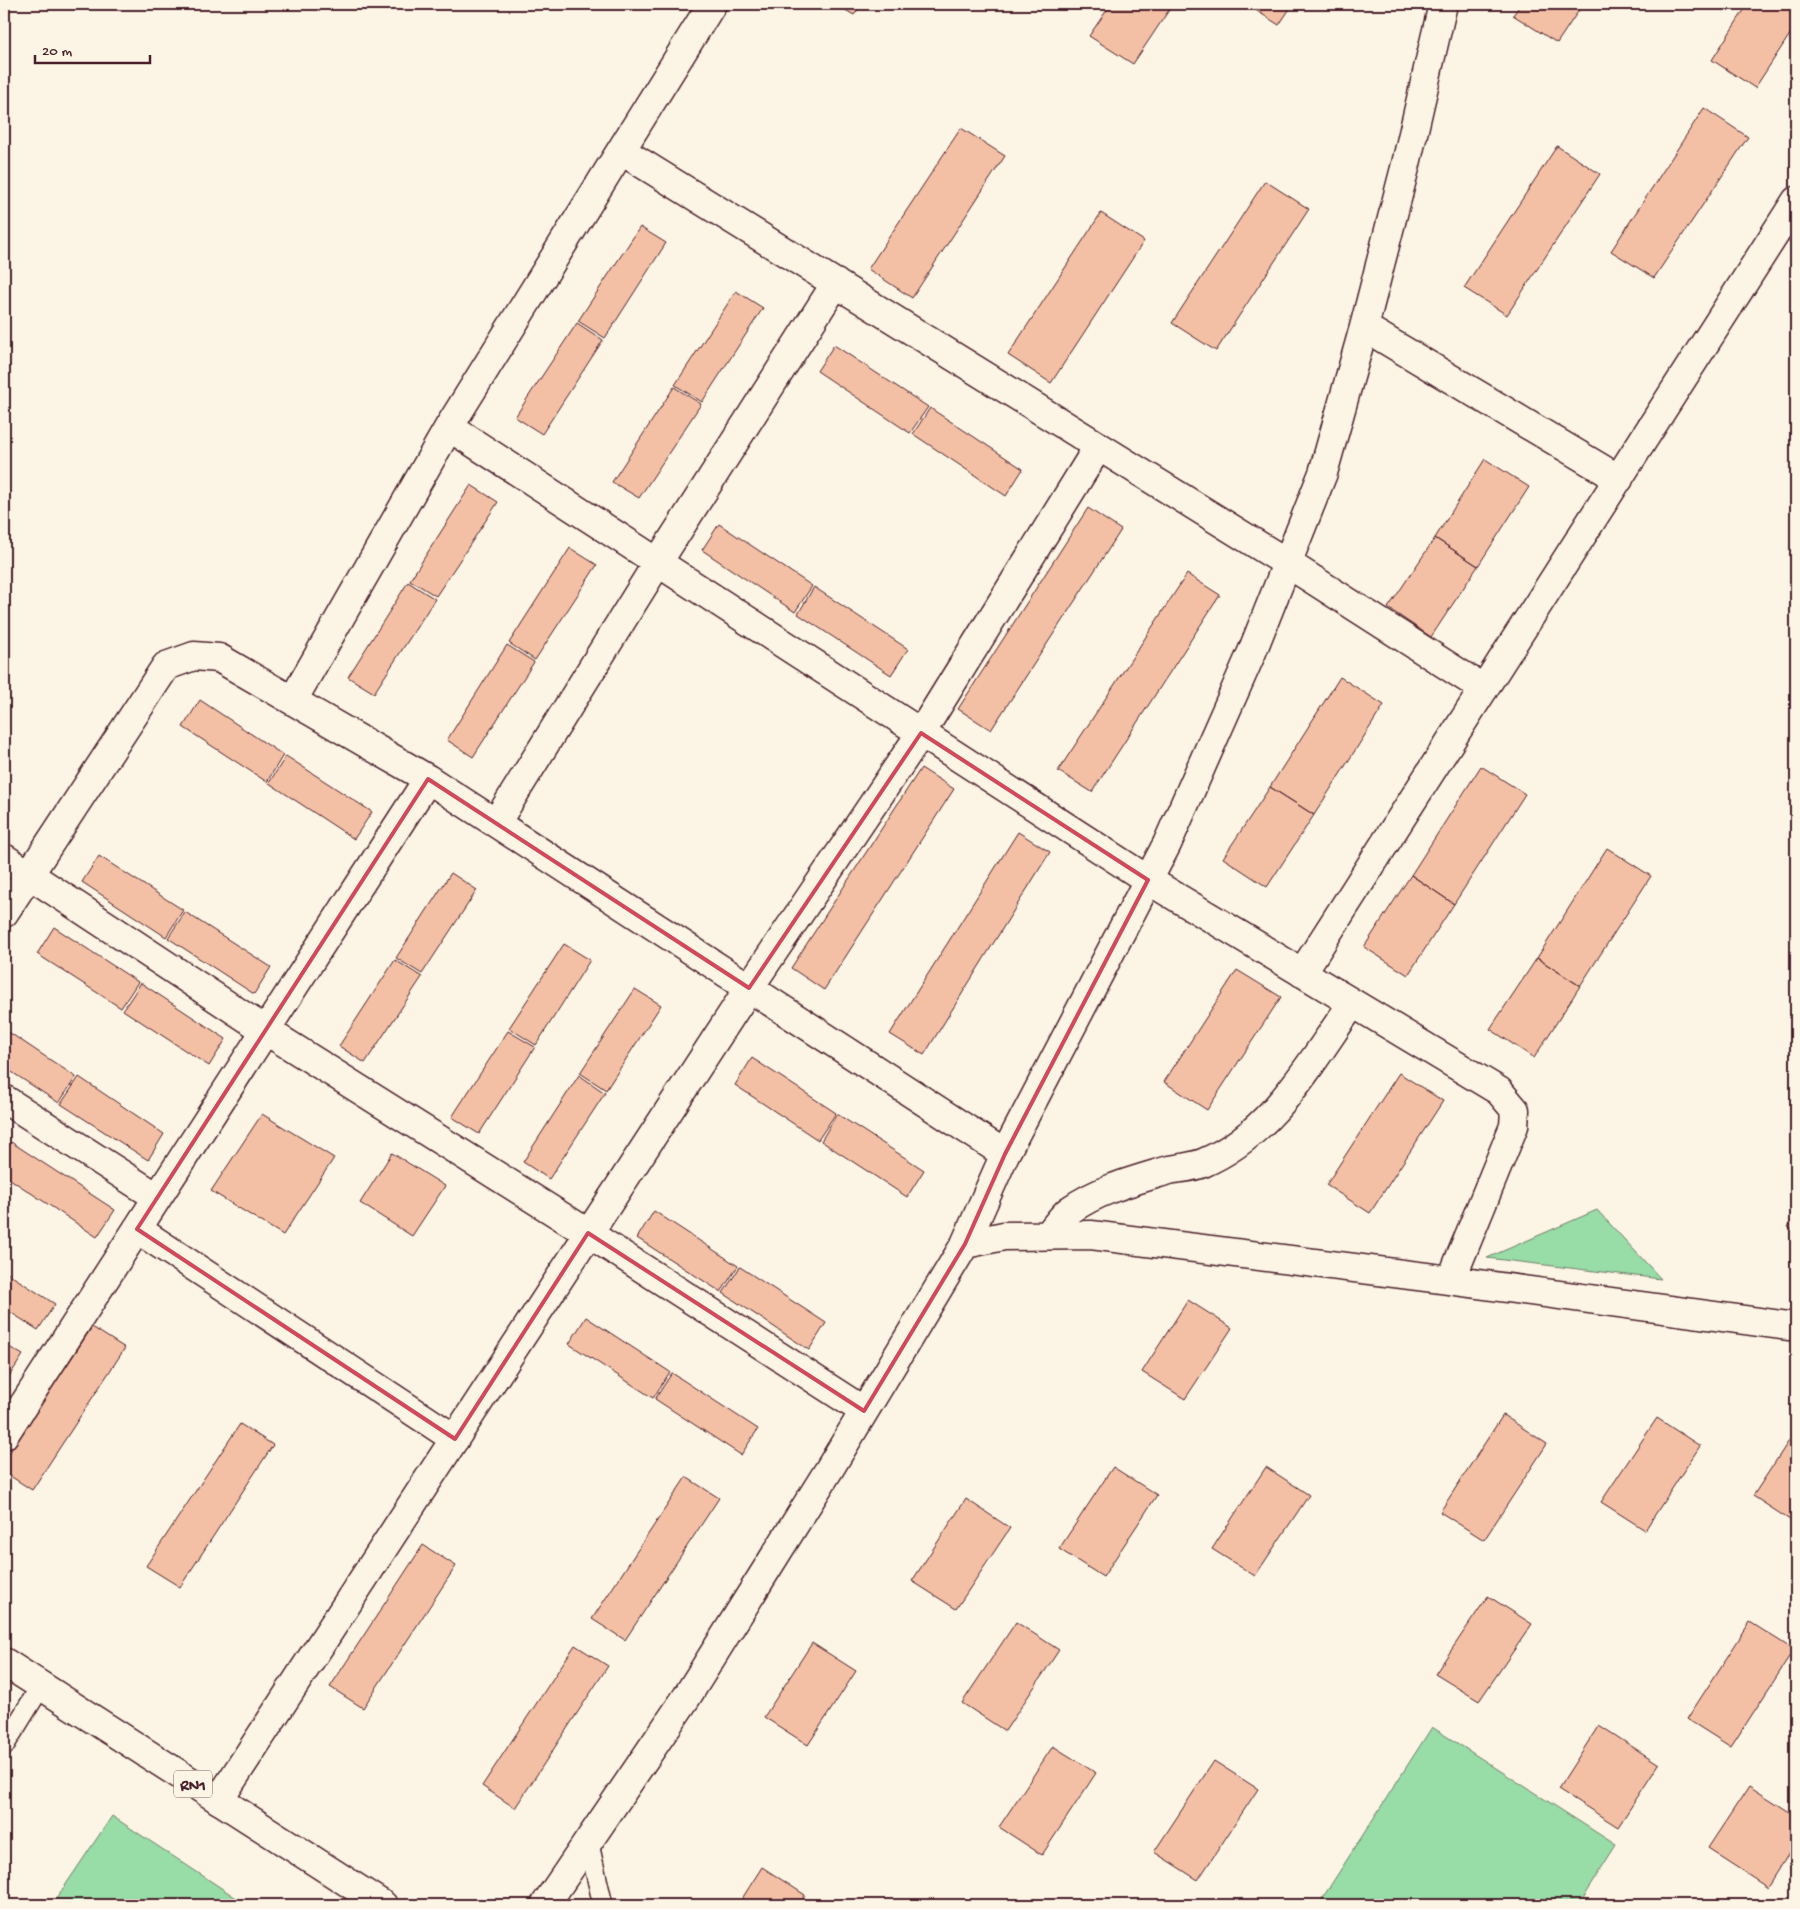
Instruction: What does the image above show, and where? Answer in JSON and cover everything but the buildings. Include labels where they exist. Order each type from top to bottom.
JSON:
[{"type":"main road","points":[[293,700],[449,427],[712,4]]},
{"type":"main road","points":[[545,1905],[686,1698],[864,1411],[964,1244],[1005,1154],[1167,844],[1252,652],[1322,473],[1364,327],[1406,164],[1443,4]]},
{"type":"main road","points":[[622,151],[1287,563],[1484,689]]},
{"type":"main road","points":[[1302,974],[1796,201]]},
{"type":"main road","points":[[496,823],[658,562],[836,283]]},
{"type":"main road","points":[[1364,327],[1619,479]]},
{"type":"main road","points":[[449,427],[1148,880],[1499,1091],[1515,1110],[1514,1126],[1451,1280]]},
{"type":"main road","points":[[219,1800],[749,988],[922,733],[1098,446]]},
{"type":"main road","points":[[4,913],[166,666],[194,656],[219,658],[428,779],[1005,1154]]},
{"type":"main road","points":[[4,1435],[428,779]]},
{"type":"main road","points":[[4,858],[265,1030],[588,1233],[864,1411]]},
{"type":"main road","points":[[1048,1235],[1069,1210],[1100,1194],[1133,1180],[1202,1163],[1229,1148],[1258,1125],[1281,1103],[1352,1004]]},
{"type":"main road","points":[[4,1099],[157,1197]]},
{"type":"main road","points":[[137,1229],[455,1439]]},
{"type":"main road","points":[[964,1244],[1004,1236],[1090,1235],[1451,1280],[1796,1327]]},
{"type":"main road","name":"RN1","points":[[4,1662],[383,1905]]},
{"type":"lane","points":[[4,1746],[41,1686]]},
{"type":"lane","points":[[588,1840],[603,1905]]},
{"type":"highlighted area","points":[[921,733],[1148,880],[1005,1154],[965,1244],[864,1411],[588,1233],[455,1439],[137,1229],[428,779],[749,988]]},
{"type":"green space","points":[[1597,1210],[1661,1279],[1487,1258]]},
{"type":"green space","points":[[1432,1727],[1616,1845],[1578,1905],[1318,1905]]},
{"type":"green space","points":[[112,1816],[247,1905],[52,1905]]}]
